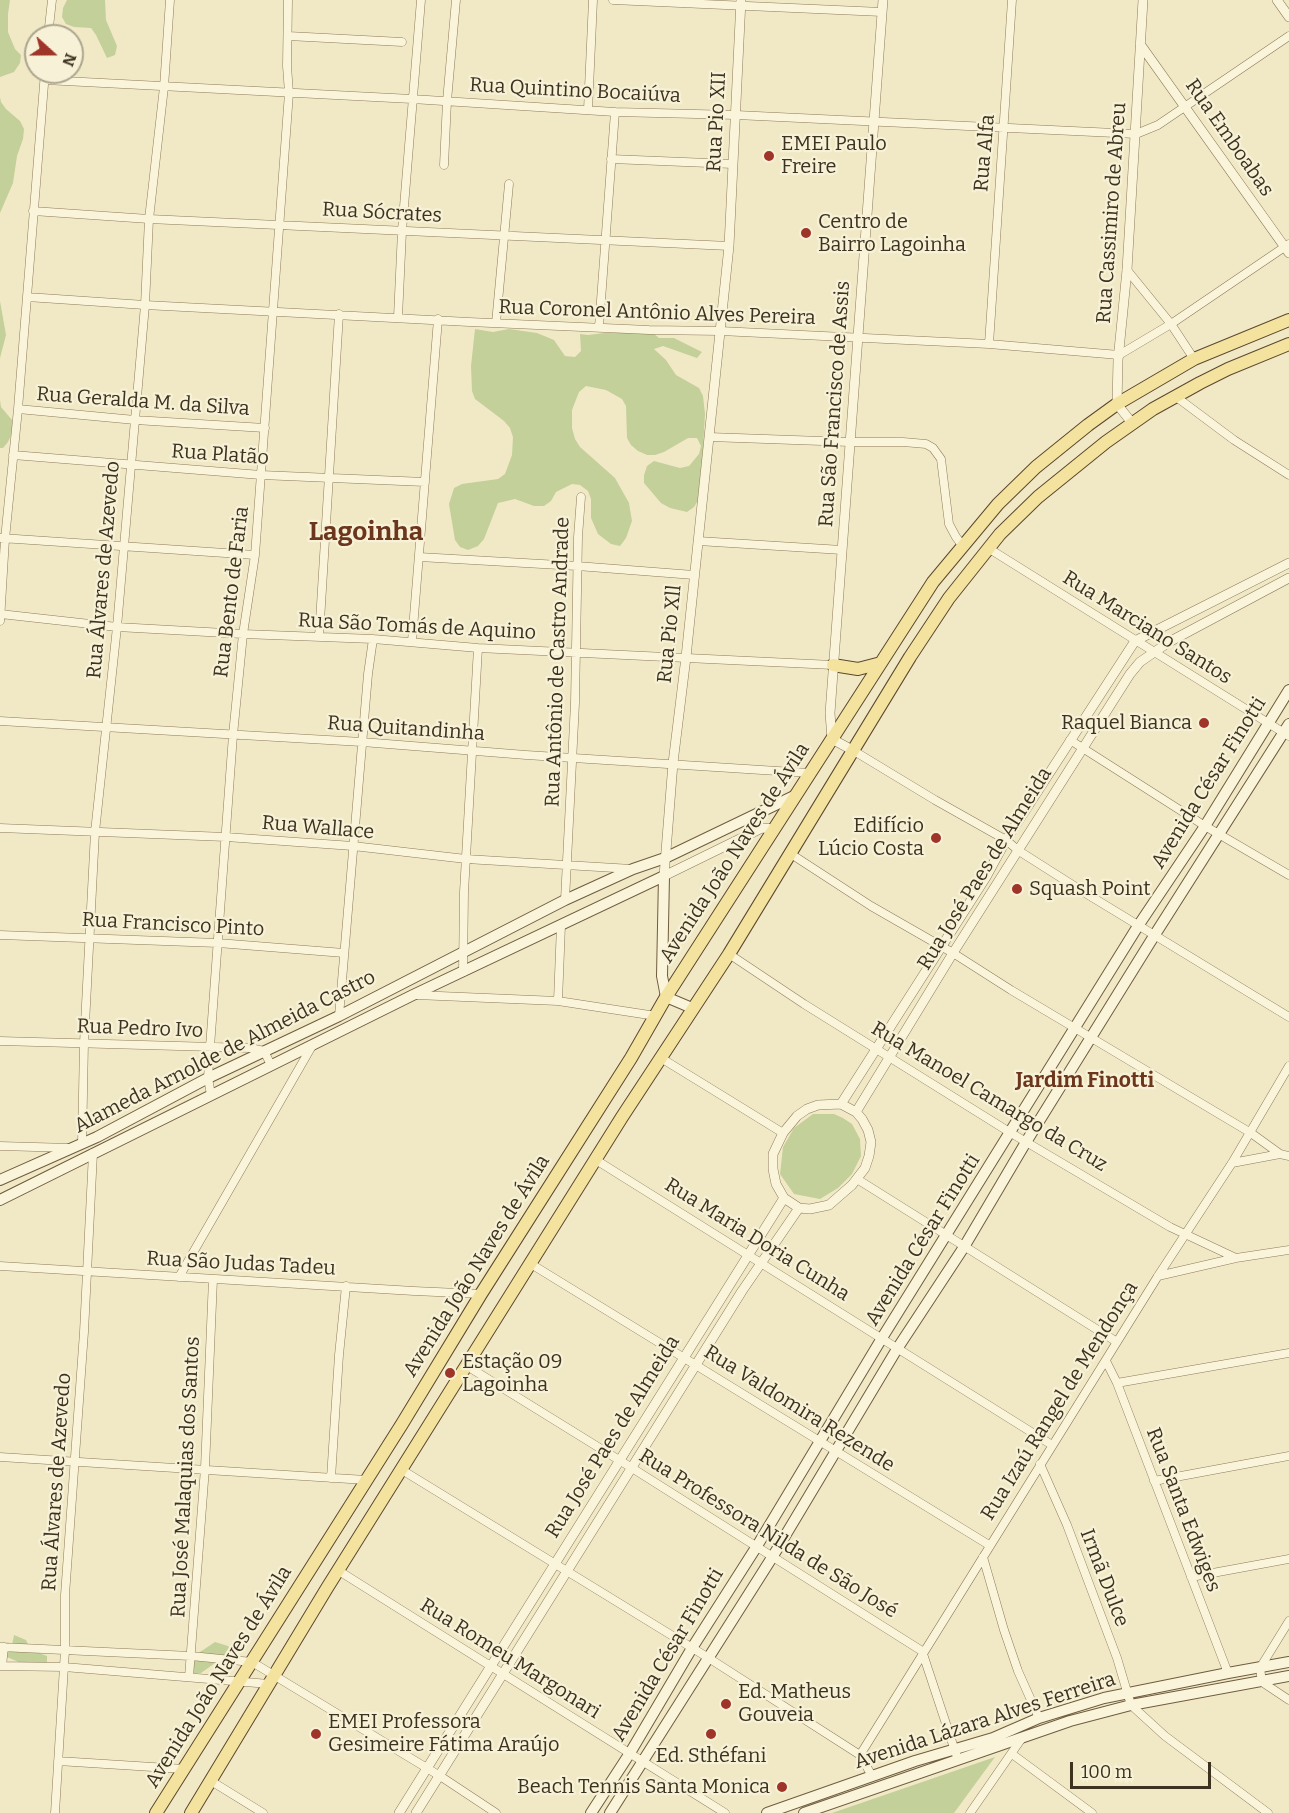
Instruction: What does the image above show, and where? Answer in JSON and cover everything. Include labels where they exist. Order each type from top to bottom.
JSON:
[{"type":"main road","name":"Avenida João Naves de Ávila","points":[[156,1813],[402,1424],[666,997],[933,582],[998,504],[1036,467],[1118,404],[1194,359],[1289,320]]},
{"type":"main road","points":[[191,1813],[466,1366],[692,1008],[729,954],[930,624],[988,548],[1038,497],[1083,459],[1132,423],[1175,396],[1228,369],[1289,344]]},
{"type":"main road","points":[[833,665],[858,669],[881,663]]},
{"type":"main road","name":"Avenida César Finotti","points":[[591,1813],[1138,926],[1289,690]]},
{"type":"main road","name":"Avenida César Finotti","points":[[610,1813],[773,1556],[897,1349],[964,1247],[1026,1142],[1154,936],[1287,731]]},
{"type":"main road","name":"Alameda Arnolde de Almeida Castro","points":[[0,1180],[78,1146],[208,1077],[339,1016],[565,900],[633,869],[665,858],[794,796]]},
{"type":"main road","name":"Alameda Arnolde de Almeida Castro","points":[[0,1200],[413,995],[664,876]]},
{"type":"main road","name":"Rua Pio Xll","points":[[664,876],[662,976],[666,997]]},
{"type":"main road","points":[[666,997],[692,1008]]},
{"type":"main road","name":"Avenida Lázara Alves Ferreira","points":[[767,1813],[1014,1730],[1040,1718],[1128,1693],[1289,1662]]},
{"type":"main road","name":"Avenida Lázara Alves Ferreira","points":[[804,1813],[1050,1727],[1131,1705],[1289,1676]]},
{"type":"main road","points":[[825,1793],[830,1804]]},
{"type":"street","points":[[49,24],[52,0]]},
{"type":"street","name":"Rua Álvares de Azevedo","points":[[78,1146],[94,832],[117,627],[145,305],[149,219],[164,87],[170,0]]},
{"type":"street","points":[[288,0],[289,93]]},
{"type":"street","points":[[398,317],[402,231],[421,0]]},
{"type":"street","points":[[444,165],[456,0]]},
{"type":"street","points":[[588,110],[592,0]]},
{"type":"street","points":[[613,0],[741,3],[882,12]]},
{"type":"street","name":"Rua São Francisco de Assis","points":[[832,739],[830,713],[833,665],[883,0]]},
{"type":"street","name":"Rua Alfa","points":[[989,344],[1012,0]]},
{"type":"street","name":"Rua Cassimiro de Abreu","points":[[1118,404],[1119,355],[1127,270],[1143,0]]},
{"type":"street","points":[[1277,0],[1289,17]]},
{"type":"street","name":"Rua Pio XII","points":[[729,246],[741,3]]},
{"type":"street","points":[[288,36],[402,42]]},
{"type":"street","name":"Rua Quintino Bocaiúva","points":[[84,80],[164,87],[615,112],[736,115],[1136,134],[1158,125],[1289,36]]},
{"type":"street","name":"Rua Emboabas","points":[[1140,44],[1264,220],[1288,248]]},
{"type":"street","points":[[0,621],[2,538],[18,409],[44,84]]},
{"type":"street","name":"Rua Bento de Faria","points":[[212,1095],[208,1077],[226,837],[243,634],[255,555],[289,93]]},
{"type":"street","points":[[598,327],[615,112]]},
{"type":"street","points":[[611,159],[732,164]]},
{"type":"street","points":[[496,323],[509,184]]},
{"type":"street","name":"Rua Sócrates","points":[[33,211],[149,219],[729,246]]},
{"type":"street","name":"Rua Pio Xll","points":[[664,876],[673,763],[729,246]]},
{"type":"street","points":[[1119,355],[1288,248]]},
{"type":"street","points":[[1127,270],[1171,324],[1194,359]]},
{"type":"street","name":"Rua Coronel Antônio Alves Pereira","points":[[27,297],[496,323],[989,344],[1119,355]]},
{"type":"street","points":[[319,637],[339,314]]},
{"type":"street","points":[[412,641],[438,319]]},
{"type":"street","points":[[1175,396],[1234,440],[1289,476]]},
{"type":"street","points":[[1118,404],[1132,423]]},
{"type":"street","name":"Rua Geralda M. da Silva","points":[[18,409],[135,420],[265,428]]},
{"type":"street","points":[[709,437],[850,442],[903,441],[926,444],[933,448],[940,459],[950,524],[962,545]]},
{"type":"street","name":"Rua Platão","points":[[13,455],[261,475],[328,476],[424,482]]},
{"type":"street","name":"Rua Antônio de Castro Andrade","points":[[565,900],[573,757],[577,566],[581,497]]},
{"type":"street","points":[[2,538],[255,555]]},
{"type":"street","points":[[698,541],[842,550]]},
{"type":"street","name":"Rua Marciano Santos","points":[[988,548],[1268,724],[1287,731]]},
{"type":"street","points":[[419,557],[694,575]]},
{"type":"street","points":[[1135,641],[1289,563]]},
{"type":"street","name":"Rua José Paes de Almeida","points":[[856,1112],[952,953],[1130,674],[1140,662],[1154,652],[1202,623],[1289,578]]},
{"type":"street","name":"Rua São Tomás de Aquino","points":[[0,614],[117,627],[412,641],[478,648],[833,665]]},
{"type":"street","points":[[339,1016],[362,742],[374,639]]},
{"type":"street","name":"Rua José Paes de Almeida","points":[[841,1104],[986,877],[1006,840],[1135,641]]},
{"type":"street","points":[[463,972],[471,750],[478,648]]},
{"type":"street","name":"Rua Quitandinha","points":[[0,721],[362,742],[809,773]]},
{"type":"street","name":"Avenida João Naves de Ávila","points":[[832,739],[854,751]]},
{"type":"street","points":[[1070,740],[1204,826],[1289,875]]},
{"type":"street","points":[[854,751],[1006,840],[1019,851],[1138,926],[1289,1017]]},
{"type":"street","name":"Rua Wallace","points":[[0,828],[226,837],[353,846],[466,859],[633,869]]},
{"type":"street","name":"Alameda Arnolde de Almeida Castro","points":[[664,876],[762,828],[774,829]]},
{"type":"street","points":[[791,854],[871,906],[1285,1155]]},
{"type":"street","points":[[558,1001],[561,925]]},
{"type":"street","name":"Rua Francisco Pinto","points":[[0,935],[218,943],[345,953]]},
{"type":"street","name":"Rua Manoel Camargo da Cruz","points":[[729,954],[804,1004],[1026,1142],[1170,1227],[1236,1258]]},
{"type":"street","points":[[413,995],[558,1001],[656,1016]]},
{"type":"street","name":"Rua Pedro Ivo","points":[[0,1041],[250,1048],[264,1052]]},
{"type":"street","points":[[179,1277],[312,1045]]},
{"type":"street","points":[[264,1052],[271,1065]]},
{"type":"street","points":[[661,1058],[783,1133]]},
{"type":"street","name":"Rua Izaú Rangel de Mendonça","points":[[860,1755],[922,1651],[1158,1276],[1251,1133],[1289,1066]]},
{"type":"street","points":[[841,1104],[856,1112],[868,1130],[871,1142],[869,1156],[857,1179],[829,1205],[810,1209],[799,1208],[784,1198],[776,1184],[773,1154],[783,1133],[797,1116],[818,1105],[841,1104]]},
{"type":"street","points":[[0,1146],[78,1146]]},
{"type":"street","name":"Rua Álvares de Azevedo","points":[[55,1813],[65,1650],[65,1595],[93,1154]]},
{"type":"street","points":[[1232,1163],[1285,1155]]},
{"type":"street","name":"Rua Maria Doria Cunha","points":[[596,1160],[1052,1445]]},
{"type":"street","points":[[857,1179],[1117,1342]]},
{"type":"street","name":"Rua José Paes de Almeida","points":[[399,1813],[784,1198]]},
{"type":"street","name":"Rua José Paes de Almeida","points":[[416,1813],[761,1263],[799,1208]]},
{"type":"street","points":[[1158,1276],[1236,1258],[1289,1250]]},
{"type":"street","name":"Rua Valdomira Rezende","points":[[531,1264],[989,1545]]},
{"type":"street","name":"Rua São Judas Tadeu","points":[[0,1266],[481,1294]]},
{"type":"street","name":"Rua José Malaquias dos Santos","points":[[189,1677],[205,1468],[213,1279]]},
{"type":"street","points":[[331,1478],[346,1286]]},
{"type":"street","points":[[1117,1383],[1289,1353]]},
{"type":"street","name":"Rua Santa Edwiges","points":[[1106,1361],[1117,1383],[1228,1672]]},
{"type":"street","name":"Rua Professora Nilda de São José","points":[[466,1366],[922,1651]]},
{"type":"street","points":[[1154,1481],[1289,1455]]},
{"type":"street","points":[[0,1457],[205,1468],[366,1480]]},
{"type":"street","name":"Irmã Dulce","points":[[1041,1464],[1067,1525],[1131,1705]]},
{"type":"street","points":[[402,1470],[707,1657],[860,1755],[872,1776]]},
{"type":"street","points":[[983,1557],[1004,1630],[1026,1689],[1040,1718]]},
{"type":"street","points":[[1191,1576],[1289,1559]]},
{"type":"street","name":"Rua Romeu Margonari","points":[[339,1571],[725,1813]]},
{"type":"street","points":[[1289,1621],[1260,1668],[1262,1682],[1289,1700]]},
{"type":"street","points":[[272,1680],[189,1677],[64,1667],[1,1666],[2,1647],[191,1656],[252,1662],[272,1680],[440,1776],[496,1813]]},
{"type":"street","points":[[922,1651],[958,1760]]},
{"type":"street","points":[[1131,1705],[1165,1736],[1268,1813]]},
{"type":"street","points":[[970,1813],[1022,1738]]},
{"type":"street","points":[[1011,1754],[1092,1813]]},
{"type":"street","points":[[58,1761],[184,1769]]},
{"type":"street","points":[[211,1781],[263,1813]]},
{"type":"green space","points":[[0,0],[10,0],[8,32],[15,49],[21,55],[20,63],[14,72],[0,77]]},
{"type":"green space","points":[[67,0],[105,0],[106,20],[117,46],[115,55],[107,58],[91,28],[84,28],[84,24],[66,24],[62,17]]},
{"type":"green space","points":[[0,97],[6,109],[20,121],[24,129],[13,183],[0,213]]},
{"type":"green space","points":[[0,301],[6,335],[0,358]]},
{"type":"green space","points":[[475,329],[493,332],[509,329],[537,333],[554,340],[565,356],[575,357],[581,351],[580,334],[604,333],[653,333],[659,338],[674,338],[702,352],[697,358],[663,346],[654,349],[666,360],[676,375],[699,388],[703,396],[705,414],[699,499],[694,507],[687,512],[661,503],[644,483],[644,475],[647,466],[654,461],[680,468],[689,466],[699,454],[701,446],[697,438],[688,438],[655,455],[647,455],[638,451],[627,438],[626,406],[622,399],[606,390],[586,386],[579,392],[572,410],[572,428],[580,447],[615,478],[629,503],[632,521],[626,538],[620,546],[611,544],[598,534],[591,518],[591,499],[588,491],[580,485],[572,484],[556,492],[551,501],[544,506],[534,506],[515,499],[498,503],[484,539],[478,546],[468,550],[460,547],[455,540],[449,504],[454,488],[462,484],[498,479],[505,474],[512,455],[513,437],[510,428],[475,399],[472,391],[471,366]]},
{"type":"green space","points":[[0,400],[1,407],[12,420],[14,428],[3,448],[0,448]]},
{"type":"green space","points":[[813,1114],[834,1114],[843,1118],[852,1124],[860,1139],[861,1156],[852,1174],[838,1188],[820,1199],[794,1194],[780,1174],[783,1147],[794,1128]]},
{"type":"green space","points":[[14,1635],[26,1640],[31,1650],[47,1656],[47,1664],[26,1665],[2,1655],[5,1647],[11,1650]]},
{"type":"green space","points":[[215,1642],[228,1646],[233,1651],[237,1659],[235,1665],[232,1667],[215,1663],[201,1673],[194,1673],[192,1663],[200,1652]]},
{"type":"green space","points":[[995,1757],[954,1813],[832,1813]]},
{"type":"place","name":"EMEI Paulo Freire","points":[[769,156]]},
{"type":"place","name":"Centro de Bairro Lagoinha","points":[[806,233]]},
{"type":"place","name":"Raquel Bianca","points":[[1204,723]]},
{"type":"place","name":"Edifício Lúcio Costa","points":[[936,838]]},
{"type":"place","name":"Squash Point","points":[[1017,889]]},
{"type":"place","name":"Estação 09 Lagoinha","points":[[450,1373]]},
{"type":"place","name":"Ed. Matheus Gouveia","points":[[726,1704]]},
{"type":"place","name":"EMEI Professora Gesimeire Fátima Araújo","points":[[316,1734]]},
{"type":"place","name":"Ed. Sthéfani","points":[[711,1734]]},
{"type":"place","name":"Beach Tennis Santa Monica","points":[[782,1787]]},
{"type":"district","name":"Lagoinha","points":[[366,533]]},
{"type":"district","name":"Jardim Finotti","points":[[1085,1081]]}]
